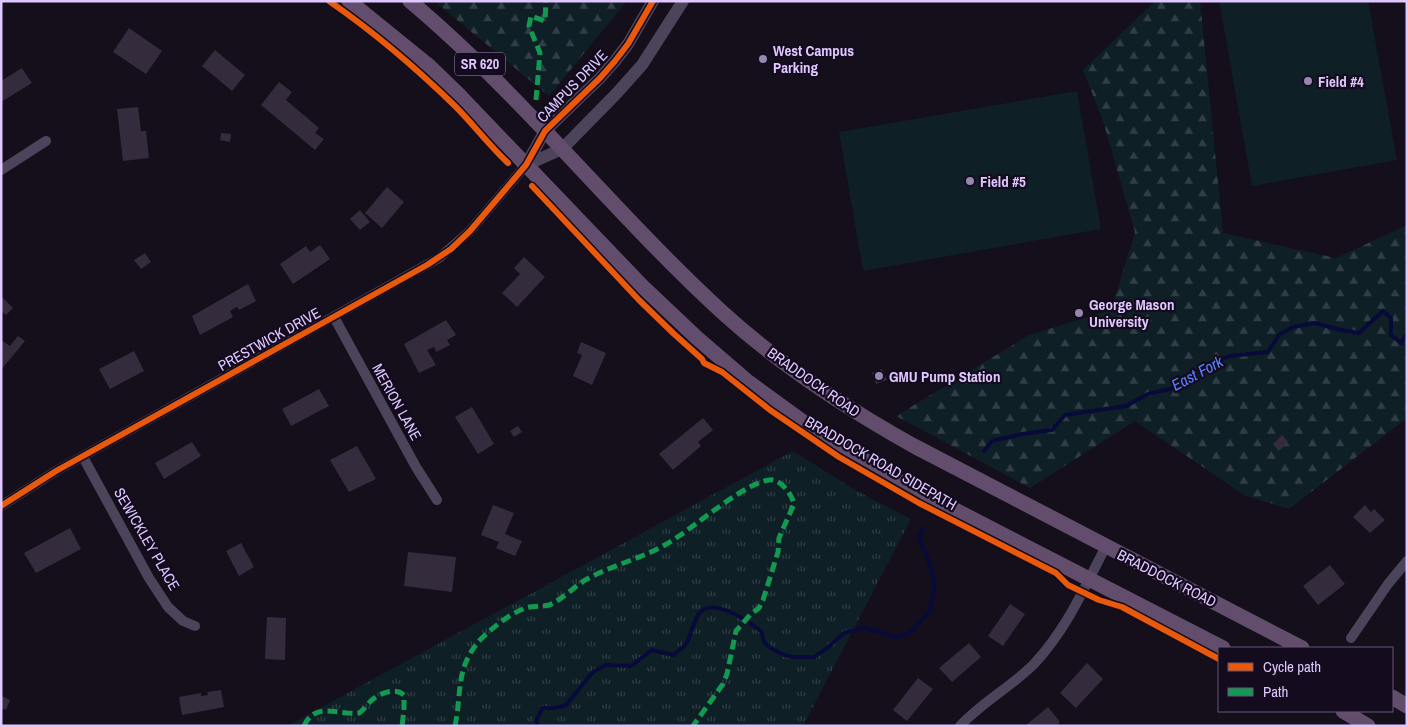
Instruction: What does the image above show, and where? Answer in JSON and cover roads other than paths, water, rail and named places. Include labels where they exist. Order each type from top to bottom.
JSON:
[{"type":"main road","name":"SR 620","points":[[349,1],[428,65],[642,286],[697,338],[747,381],[813,429],[880,470],[1221,647]]},
{"type":"main road","name":"BRADDOCK ROAD","points":[[410,1],[484,68],[652,244],[723,313],[803,378],[876,425],[914,446],[1300,647]]},
{"type":"main road","points":[[1393,698],[1407,706]]},
{"type":"main road","points":[[1344,712],[1368,726]]},
{"type":"street","name":"CAMPUS DRIVE","points":[[526,165],[545,131],[600,78],[628,44],[653,1]]},
{"type":"street","points":[[526,165],[562,149],[616,94],[642,65],[669,26],[683,1]]},
{"type":"street","points":[[1,170],[46,142]]},
{"type":"street","name":"PRESTWICK DRIVE","points":[[1,506],[56,472],[427,265],[451,249],[470,231],[526,165]]},
{"type":"street","name":"MERION LANE","points":[[334,317],[416,467],[437,500]]},
{"type":"street","name":"SEWICKLEY PLACE","points":[[83,457],[149,578],[168,607],[183,621],[195,626]]},
{"type":"street","points":[[960,726],[972,713],[1018,679],[1044,652],[1070,616],[1106,546]]},
{"type":"street","points":[[1351,638],[1388,584],[1407,561]]},
{"type":"waterway","name":"East Fork","points":[[984,451],[992,441],[1052,430],[1065,415],[1126,406],[1148,394],[1174,388],[1200,369],[1229,356],[1268,352],[1279,335],[1293,327],[1315,323],[1359,333],[1383,311],[1391,318],[1391,335],[1401,343],[1407,333]]},
{"type":"waterway","name":"East Fork","points":[[538,726],[536,720],[543,708],[555,708],[566,705],[593,672],[606,665],[631,666],[652,650],[673,655],[687,642],[697,617],[702,610],[710,608],[728,611],[747,621],[761,631],[764,642],[772,649],[784,655],[795,657],[814,657],[844,633],[864,628],[896,637],[904,635],[914,629],[930,610],[934,590],[932,570],[919,537],[923,528]]},
{"type":"place","name":"West Campus Parking","points":[[763,59]]},
{"type":"place","name":"Field #4","points":[[1308,81]]},
{"type":"place","name":"Field #5","points":[[970,181]]},
{"type":"place","name":"George Mason University","points":[[1079,313]]},
{"type":"place","name":"GMU Pump Station","points":[[879,376]]}]
